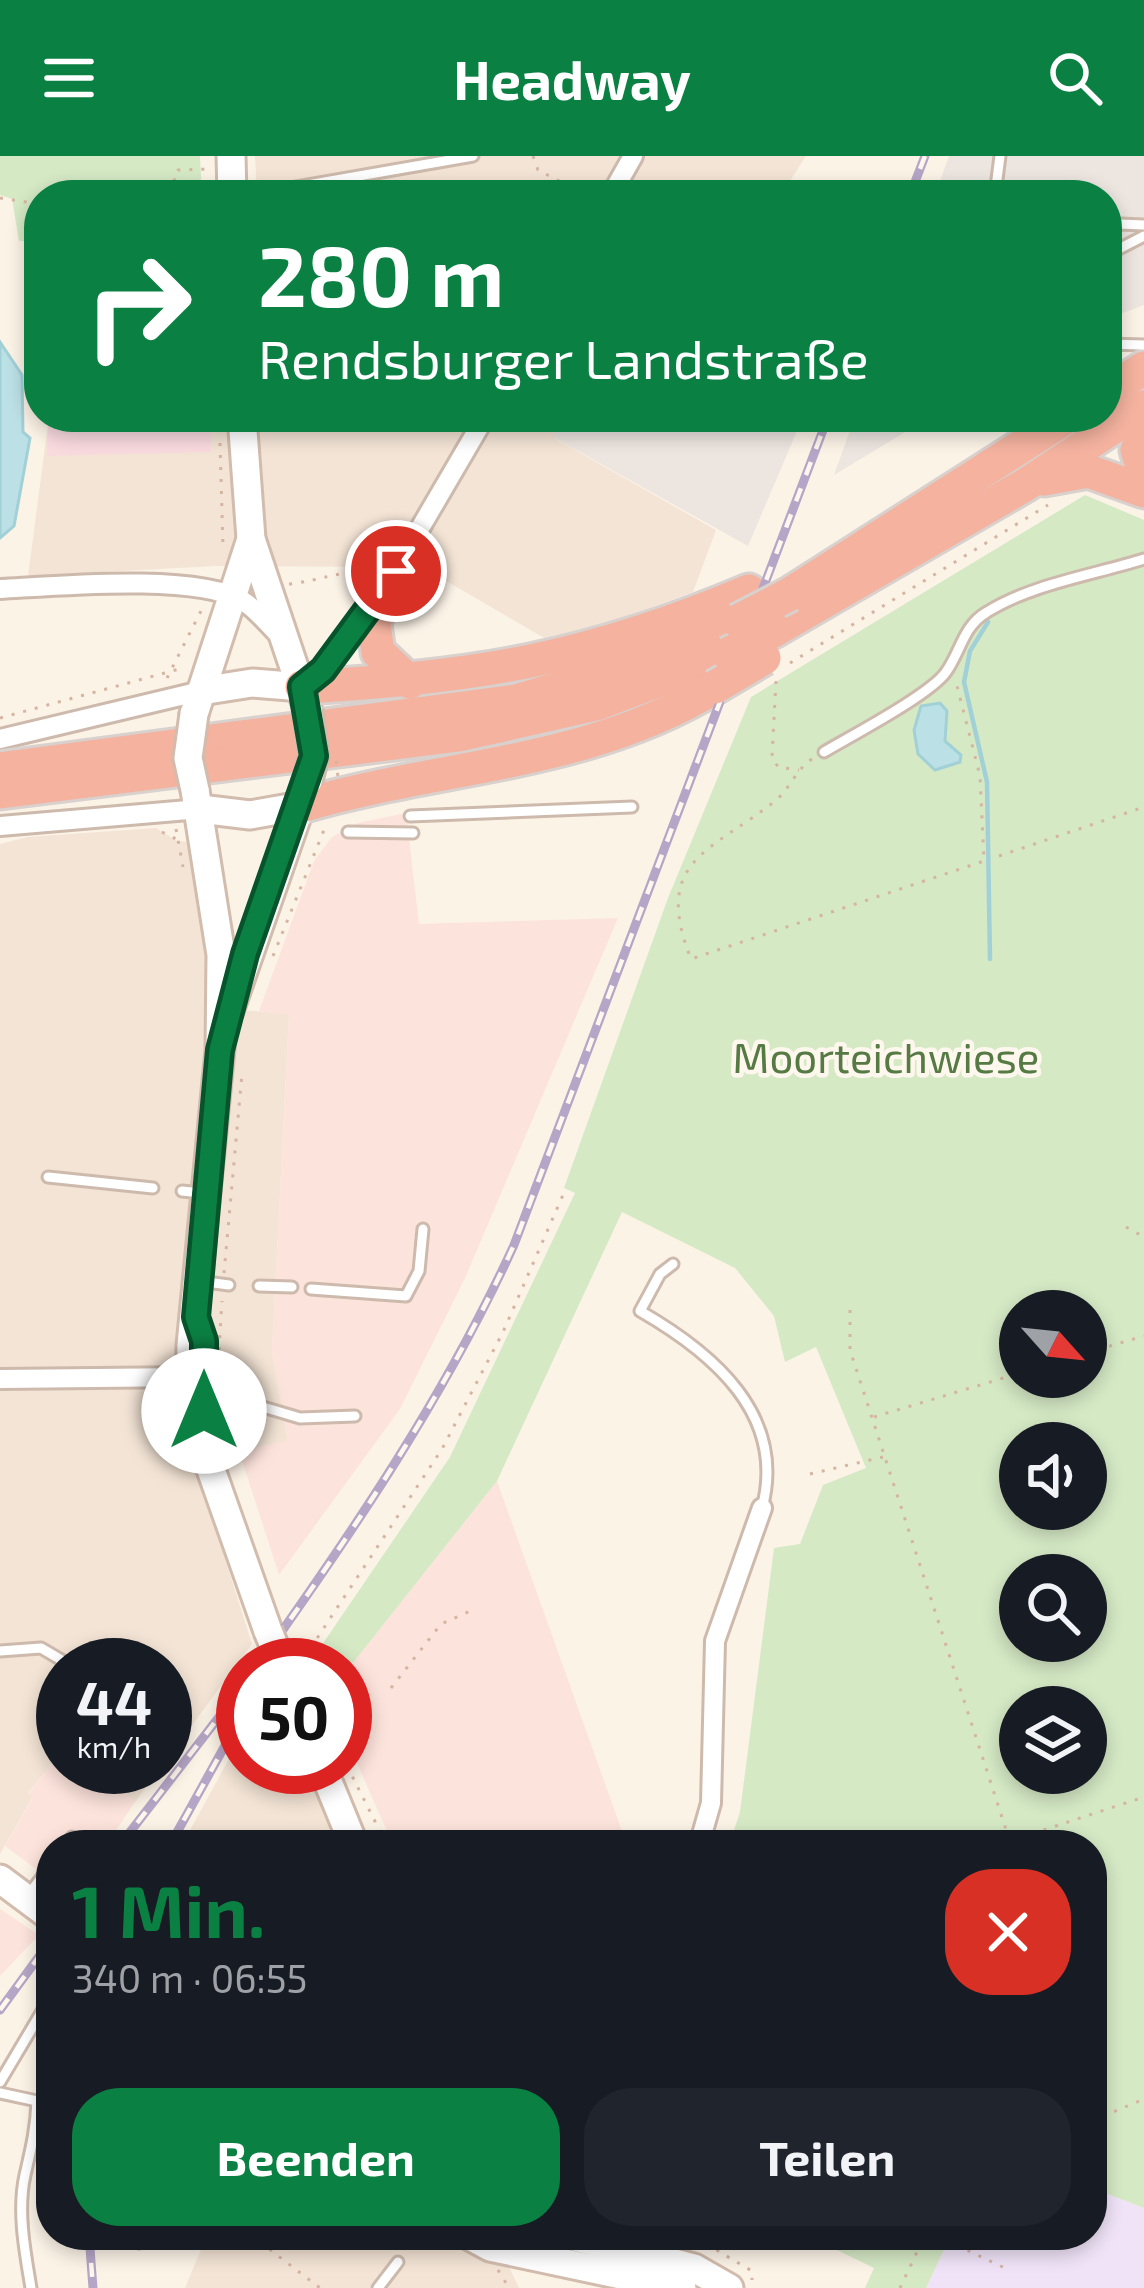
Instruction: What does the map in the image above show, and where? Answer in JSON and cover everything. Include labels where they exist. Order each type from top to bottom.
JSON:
[{"type":"highway","points":[[0,792],[459,736],[596,704],[739,622],[795,582],[879,537],[1041,432]]},
{"type":"highway","points":[[311,806],[571,748],[664,716],[715,687],[868,577],[1106,432]]},
{"type":"highway","points":[[1144,436],[1137,450],[1144,473]]},
{"type":"highway","points":[[1025,485],[1088,471],[1144,491]]},
{"type":"highway","points":[[380,583],[374,625],[377,652],[410,682]]},
{"type":"highway","points":[[305,698],[486,673],[739,622],[770,644]]},
{"type":"highway","points":[[0,769],[516,700],[644,664],[739,622]]},
{"type":"main road","points":[[212,1414],[190,1377],[196,1317],[217,1283],[194,1192],[220,1050],[245,954],[311,806],[314,756],[305,698],[251,539],[243,432]]},
{"type":"main road","points":[[220,1050],[218,907],[188,758],[196,690],[251,539]]},
{"type":"main road","points":[[196,690],[252,683],[305,698]]},
{"type":"main road","points":[[198,799],[250,815],[311,806]]},
{"type":"main road","points":[[196,1317],[204,1341],[212,1414],[271,1638]]},
{"type":"main road","points":[[333,1794],[348,1830]]},
{"type":"main road","points":[[0,1879],[36,1905]]},
{"type":"main road","points":[[530,2250],[556,2288]]},
{"type":"main road","points":[[536,2250],[602,2280],[682,2288]]},
{"type":"main road","points":[[582,2250],[602,2280]]},
{"type":"main road","points":[[625,2250],[694,2268],[729,2288]]},
{"type":"street","points":[[305,698],[476,432]]},
{"type":"street","points":[[0,589],[107,584],[233,597],[281,637]]},
{"type":"street","points":[[0,739],[196,690]]},
{"type":"street","points":[[0,826],[198,799]]},
{"type":"street","points":[[0,1379],[190,1377]]},
{"type":"street","points":[[703,1830],[711,1803],[715,1641],[762,1508]]},
{"type":"lane","points":[[336,180],[473,156]]},
{"type":"lane","points":[[1140,224],[1144,212]]},
{"type":"lane","points":[[824,752],[886,718],[945,675],[965,632],[981,614],[1007,601],[1144,559]]},
{"type":"lane","points":[[410,816],[632,807]]},
{"type":"lane","points":[[348,832],[413,833]]},
{"type":"lane","points":[[49,1177],[153,1188]]},
{"type":"lane","points":[[311,1289],[406,1295],[419,1271],[423,1229]]},
{"type":"lane","points":[[674,1264],[660,1274],[640,1311],[719,1366],[757,1417],[767,1454],[762,1508]]},
{"type":"lane","points":[[259,1286],[292,1287]]},
{"type":"lane","points":[[262,1407],[300,1418],[355,1416]]},
{"type":"lane","points":[[0,1651],[36,1648]]},
{"type":"lane","points":[[26,1898],[36,1884]]},
{"type":"lane","points":[[0,2082],[36,2021]]},
{"type":"lane","points":[[0,2093],[36,2101]]},
{"type":"lane","points":[[31,2288],[23,2240],[24,2176],[35,2147],[36,2124]]},
{"type":"lane","points":[[378,2288],[398,2262]]},
{"type":"path","points":[[533,156],[538,170],[557,180]]},
{"type":"path","points":[[174,180],[178,170],[231,173]]},
{"type":"path","points":[[220,441],[222,558]]},
{"type":"path","points":[[799,770],[778,767],[772,757],[773,674],[1062,496]]},
{"type":"path","points":[[278,584],[322,581],[339,570],[380,583]]},
{"type":"path","points":[[164,686],[201,610]]},
{"type":"path","points":[[169,671],[196,690]]},
{"type":"path","points":[[0,718],[169,671]]},
{"type":"path","points":[[824,752],[799,770],[778,799],[697,854],[677,898],[691,959],[984,861],[980,776],[956,681],[945,675]]},
{"type":"path","points":[[272,960],[311,806]]},
{"type":"path","points":[[999,856],[1144,807]]},
{"type":"path","points":[[212,1414],[217,1283],[242,1075]]},
{"type":"path","points":[[318,1638],[442,1449],[503,1332],[563,1195]]},
{"type":"path","points":[[1126,1227],[1144,1237]]},
{"type":"path","points":[[850,1310],[850,1350],[1007,1830]]},
{"type":"path","points":[[1107,1347],[1144,1336]]},
{"type":"path","points":[[873,1417],[999,1379]]},
{"type":"path","points":[[811,1474],[883,1456]]},
{"type":"path","points":[[391,1688],[441,1624],[476,1609]]},
{"type":"path","points":[[361,1794],[379,1830]]},
{"type":"path","points":[[1049,1830],[1144,1797]]},
{"type":"path","points":[[1107,2115],[1144,2099]]},
{"type":"path","points":[[270,2250],[320,2288]]},
{"type":"path","points":[[900,2288],[918,2250]]},
{"type":"path","points":[[966,2250],[1007,2269]]},
{"type":"shaded area","points":[[255,156],[806,156],[791,180],[256,180]]},
{"type":"shaded area","points":[[949,156],[1144,156],[1144,305],[1122,313],[1122,180],[940,180]]},
{"type":"shaded area","points":[[47,432],[557,432],[554,438],[716,530],[693,592],[553,643],[422,567],[216,566],[28,576]]},
{"type":"shaded area","points":[[48,432],[211,432],[211,452],[47,456]]},
{"type":"shaded area","points":[[556,432],[797,432],[748,546],[553,437]]},
{"type":"shaded area","points":[[850,432],[905,432],[834,475]]},
{"type":"shaded area","points":[[406,813],[419,924],[618,918],[466,1276],[400,1409],[279,1575],[239,1451],[288,1441],[272,1351],[289,1015],[259,1011],[314,861],[332,837],[358,823]]},
{"type":"shaded area","points":[[156,828],[177,841],[206,843],[219,1008],[289,1014],[272,1351],[288,1441],[195,1464],[250,1638],[216,1638],[216,1693],[192,1725],[192,1638],[36,1638],[36,1783],[0,1854],[0,844],[28,837]]},
{"type":"shaded area","points":[[497,1481],[622,1830],[386,1830],[371,1794],[372,1639]]},
{"type":"shaded area","points":[[216,1783],[216,1794],[319,1794],[333,1830],[190,1830]]},
{"type":"shaded area","points":[[36,1784],[36,1794],[126,1794],[135,1802],[116,1830],[36,1830],[36,1869],[5,1846],[32,1799],[28,1794]]},
{"type":"shaded area","points":[[0,1909],[36,1933],[36,1938],[0,1976]]},
{"type":"shaded area","points":[[1107,2194],[1144,2208],[1144,2288],[926,2288],[944,2250],[1107,2250]]},
{"type":"shaded area","points":[[201,2250],[501,2250],[519,2288],[185,2288]]},
{"type":"green space","points":[[0,156],[200,156],[201,180],[24,180],[24,241],[19,241],[12,199],[0,195]]},
{"type":"green space","name":"Moorteichwiese","points":[[1085,495],[1144,520],[1144,2208],[1107,2194],[1107,1830],[734,1830],[774,1548],[800,1544],[823,1485],[866,1468],[816,1347],[785,1362],[774,1316],[735,1268],[622,1212],[497,1481],[372,1639],[327,1638],[450,1457],[575,1193],[564,1188],[668,898],[751,697]]},
{"type":"green space","points":[[837,2250],[944,2250],[926,2288],[865,2288],[874,2268]]},
{"type":"water","points":[[0,342],[22,375],[23,432],[30,438],[14,526],[0,538]]},
{"type":"water","points":[[940,703],[947,711],[945,741],[961,755],[960,762],[935,770],[918,754],[914,730],[921,706]]},
{"type":"waterway","points":[[988,622],[970,651],[964,682],[987,782],[990,959]]},
{"type":"railway","points":[[916,180],[925,156]]},
{"type":"railway","points":[[277,1638],[396,1461],[514,1245],[822,432]]},
{"type":"railway","points":[[132,1830],[216,1721]]},
{"type":"railway","points":[[178,1830],[216,1762]]},
{"type":"railway","points":[[0,2010],[36,1961]]},
{"type":"railway","points":[[90,2250],[93,2288]]},
{"type":"route","points":[[204,1411],[204,1341],[196,1317],[220,1050],[245,954],[312,767],[312,725],[302,687],[323,670],[396,571]]}]
